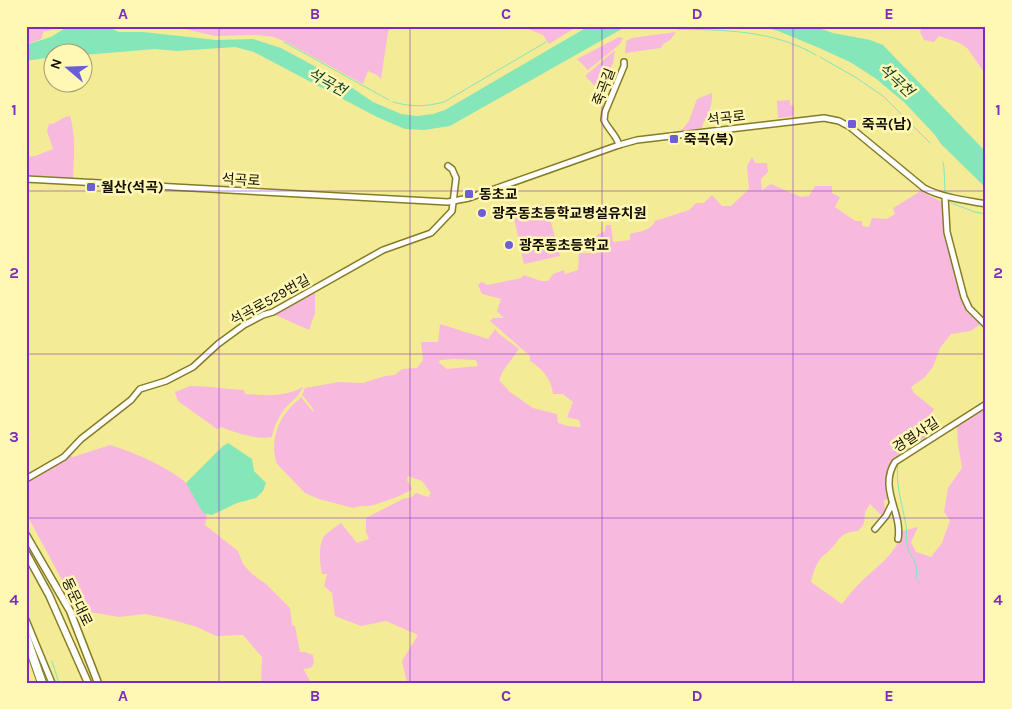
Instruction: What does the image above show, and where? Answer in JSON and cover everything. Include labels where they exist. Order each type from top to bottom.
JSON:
[{"type":"highway","points":[[26,637],[42,683]]},
{"type":"main road","name":"동문대로","points":[[26,535],[70,611],[98,683]]},
{"type":"main road","name":"동문대로","points":[[26,553],[49,594],[88,683]]},
{"type":"street","name":"죽곡길","points":[[619,145],[618,139],[610,132],[604,120],[624,62]]},
{"type":"street","name":"석곡로","points":[[26,180],[454,201],[619,145],[662,137],[824,118],[839,121],[850,127],[924,188],[945,197],[986,204]]},
{"type":"street","points":[[448,166],[452,169],[456,178],[454,201]]},
{"type":"street","points":[[945,197],[947,232],[964,297],[969,308],[986,325]]},
{"type":"street","name":"석곡로529번길","points":[[26,479],[64,457],[81,439],[131,400],[140,390],[166,381],[193,367],[218,344],[244,325],[263,315],[274,312],[383,250],[431,233],[452,210],[454,201]]},
{"type":"street","name":"경열사길","points":[[898,539],[899,530],[892,504],[889,477],[890,470],[895,462],[986,404]]},
{"type":"street","points":[[876,529],[892,504]]},
{"type":"street","points":[[26,620],[52,683]]},
{"type":"shaded area","points":[[26,26],[58,26],[44,31],[41,39],[26,45]]},
{"type":"shaded area","points":[[172,26],[389,26],[381,79],[368,71],[363,84],[274,37],[257,35],[215,36]]},
{"type":"shaded area","points":[[521,26],[578,26],[549,44],[543,35]]},
{"type":"shaded area","points":[[922,26],[986,26],[986,75],[968,49],[960,43],[939,36],[934,42],[924,40],[920,32]]},
{"type":"shaded area","points":[[676,32],[661,48],[625,53],[626,41],[632,38]]},
{"type":"shaded area","points":[[619,37],[623,38],[620,44],[588,70],[577,59]]},
{"type":"shaded area","points":[[615,50],[613,64],[595,86],[585,76]]},
{"type":"shaded area","points":[[712,93],[708,119],[704,121],[702,128],[681,131],[689,121],[697,99]]},
{"type":"shaded area","points":[[790,100],[790,105],[794,106],[794,116],[778,118],[777,101]]},
{"type":"shaded area","points":[[70,116],[74,139],[73,178],[26,175],[26,157],[35,156],[53,149],[47,131],[49,124]]},
{"type":"shaded area","points":[[752,157],[755,163],[767,163],[768,172],[761,179],[762,190],[771,184],[801,197],[809,196],[815,186],[832,186],[832,193],[840,197],[835,207],[855,221],[862,221],[862,226],[869,227],[872,218],[887,219],[895,214],[893,208],[921,191],[942,202],[945,232],[961,297],[967,310],[980,324],[971,331],[951,334],[940,348],[933,367],[924,378],[911,387],[914,393],[934,409],[924,424],[925,438],[914,445],[913,432],[904,436],[899,443],[896,450],[900,454],[889,469],[888,499],[884,500],[885,511],[882,516],[870,504],[865,512],[864,524],[858,531],[847,533],[841,537],[821,558],[815,567],[811,582],[842,604],[856,587],[890,554],[899,540],[902,531],[918,527],[911,542],[916,552],[931,557],[942,543],[950,520],[944,512],[948,488],[962,468],[957,426],[986,408],[986,683],[407,683],[402,661],[418,635],[386,621],[361,626],[335,616],[332,593],[324,586],[327,574],[322,574],[320,546],[324,536],[341,523],[357,543],[369,539],[366,532],[366,518],[403,499],[412,497],[416,493],[428,497],[431,493],[422,481],[408,476],[407,480],[412,489],[399,496],[370,506],[353,508],[319,499],[305,493],[277,464],[274,442],[281,420],[301,397],[314,413],[312,407],[302,395],[305,388],[339,382],[363,383],[395,375],[402,369],[417,368],[423,360],[421,342],[438,342],[440,324],[488,339],[495,329],[519,349],[503,371],[499,380],[510,392],[533,408],[557,414],[558,423],[581,427],[579,420],[567,417],[573,402],[563,394],[553,394],[548,379],[539,367],[530,361],[530,356],[490,321],[493,318],[504,318],[497,311],[501,299],[482,294],[478,285],[481,282],[488,285],[521,278],[524,275],[541,281],[548,281],[553,274],[564,270],[565,274],[578,270],[579,253],[595,253],[596,236],[605,231],[606,225],[611,225],[613,242],[630,240],[630,234],[648,229],[655,221],[689,210],[696,203],[704,203],[712,195],[722,206],[731,206],[749,189],[747,166]],"holes":[[[440,360],[476,360],[478,366],[447,369],[439,363]]]},
{"type":"shaded area","points":[[546,204],[560,256],[524,264],[513,213]]},
{"type":"shaded area","points":[[315,290],[315,313],[309,330],[273,314]]},
{"type":"shaded area","points":[[190,386],[244,390],[245,394],[267,395],[288,393],[303,387],[280,416],[272,437],[259,438],[221,427],[217,429],[178,401],[175,392]]},
{"type":"shaded area","points":[[110,445],[160,466],[188,485],[203,513],[207,514],[205,525],[238,551],[243,564],[252,574],[266,584],[290,608],[292,625],[295,626],[300,652],[313,655],[314,662],[312,667],[303,668],[311,683],[261,683],[262,657],[243,635],[216,636],[197,627],[145,614],[119,617],[78,610],[26,513],[26,481],[55,465],[68,455],[73,457]]},
{"type":"water","name":"석곡천","points":[[106,26],[119,32],[143,32],[216,40],[253,39],[281,48],[342,81],[373,102],[401,114],[417,116],[445,110],[589,26],[627,26],[450,126],[424,130],[405,129],[377,117],[254,52],[235,47],[177,51],[155,49],[92,54],[92,42],[42,42],[42,59],[26,61],[26,45],[51,37],[67,27]]},
{"type":"water","name":"석곡천","points":[[760,26],[813,26],[833,33],[870,40],[883,45],[986,152],[986,188],[941,144],[904,102],[875,78],[850,62],[817,47],[778,31]]},
{"type":"water","points":[[228,443],[252,459],[254,471],[266,483],[263,491],[256,498],[237,503],[212,515],[203,513],[186,483]]},
{"type":"waterway","points":[[677,28],[730,31],[766,36],[800,47],[816,55]]},
{"type":"waterway","name":"석곡천","points":[[284,42],[389,100]]},
{"type":"waterway","points":[[393,102],[418,106],[444,102],[546,42]]},
{"type":"waterway","points":[[820,57],[883,96],[930,143]]},
{"type":"waterway","points":[[943,162],[945,192],[952,194]]},
{"type":"waterway","points":[[951,203],[986,214]]},
{"type":"waterway","points":[[898,462],[898,486],[906,525],[907,545],[915,563],[916,578],[920,583]]},
{"type":"waterway","points":[[52,661],[59,683]]},
{"type":"place","name":"죽곡(남)","points":[[852,124]]},
{"type":"place","name":"죽곡(북)","points":[[674,139]]},
{"type":"place","name":"월산(석곡)","points":[[91,187]]},
{"type":"place","name":"동초교","points":[[469,194]]},
{"type":"place","name":"광주동초등학교병설유치원","points":[[482,213]]},
{"type":"place","name":"광주동초등학교","points":[[509,245]]}]
